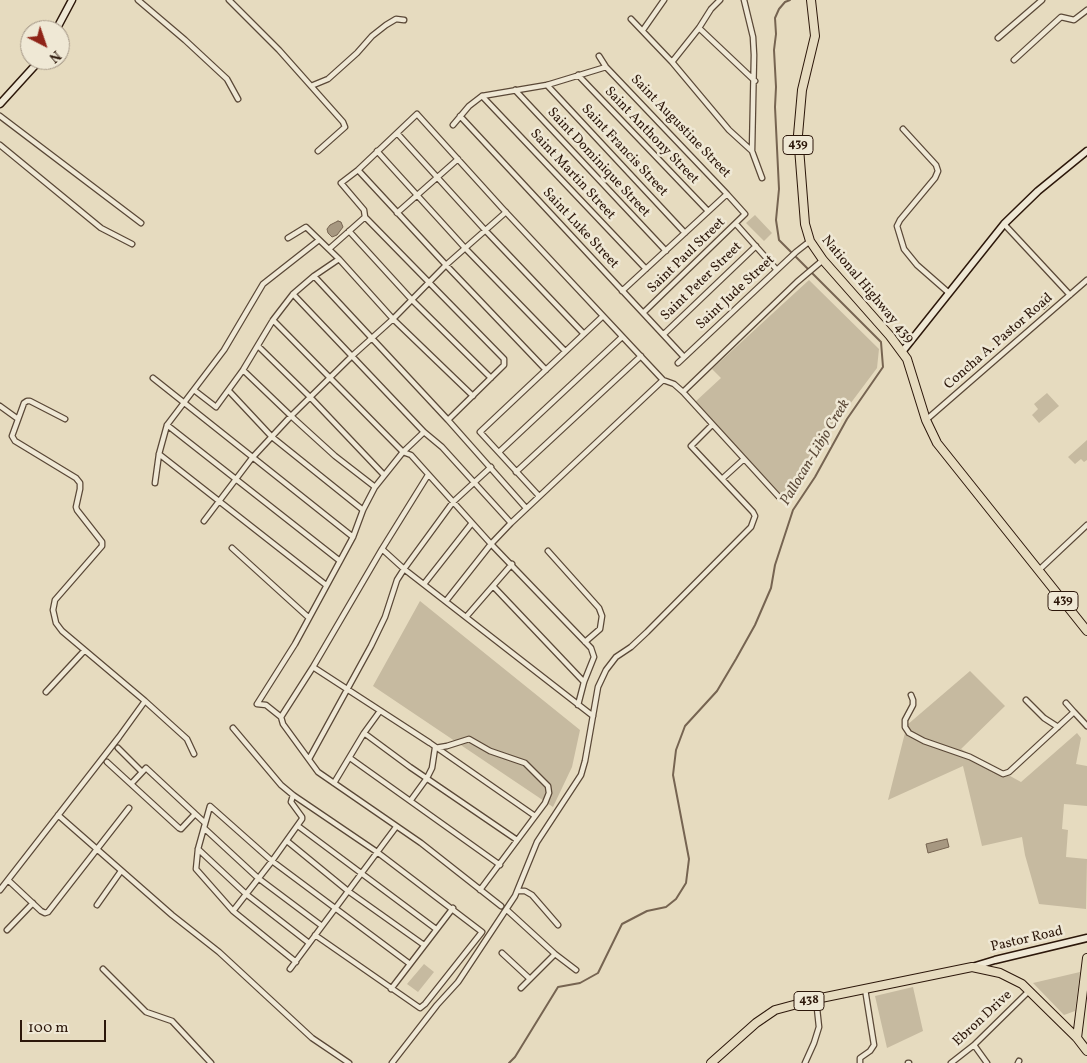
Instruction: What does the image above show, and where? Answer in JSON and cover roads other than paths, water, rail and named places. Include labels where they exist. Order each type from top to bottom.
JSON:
[{"type":"main road","points":[[61,20],[72,0]]},
{"type":"main road","name":"National Highway 439","points":[[811,2],[815,36],[802,90],[798,135],[805,224],[810,242],[823,260],[907,358],[926,420],[937,443],[1087,631]]},
{"type":"main road","points":[[0,104],[31,70]]},
{"type":"main road","points":[[902,352],[1004,224],[1087,150]]},
{"type":"main road","name":"Pastor Road","points":[[972,967],[1087,938]]},
{"type":"main road","points":[[1076,1038],[1087,958]]},
{"type":"main road","name":"438","points":[[711,1063],[768,1014],[784,1007],[865,988],[972,967],[1000,973],[1022,984],[1087,1051]]},
{"type":"street","points":[[138,0],[228,79],[238,99]]},
{"type":"street","points":[[229,0],[279,50],[345,124],[345,128],[318,151]]},
{"type":"street","points":[[643,30],[664,0]]},
{"type":"street","points":[[672,62],[699,28],[711,9],[720,0]]},
{"type":"street","points":[[744,0],[753,37],[752,151],[762,178]]},
{"type":"street","points":[[998,38],[1042,0]]},
{"type":"street","points":[[1014,60],[1061,16],[1074,20],[1087,10]]},
{"type":"street","points":[[311,86],[328,79],[386,25],[396,19],[404,20]]},
{"type":"street","points":[[631,19],[672,62],[729,130],[752,151]]},
{"type":"street","points":[[699,28],[754,82]]},
{"type":"street","name":"Saint Augustine Street","points":[[599,56],[606,66],[745,214]]},
{"type":"street","points":[[453,125],[469,106],[482,96],[547,85],[606,66]]},
{"type":"street","name":"Saint Anthony Street","points":[[578,75],[708,212]]},
{"type":"street","name":"Saint Francis Street","points":[[547,85],[685,233]]},
{"type":"street","name":"Saint Dominique Street","points":[[515,90],[666,251]]},
{"type":"street","name":"Saint Martin Street","points":[[482,96],[646,270]]},
{"type":"street","points":[[448,420],[504,365],[504,359],[365,217],[364,210],[341,183],[358,170],[417,114],[663,380],[674,384],[683,392],[712,426],[779,497]]},
{"type":"street","points":[[0,116],[141,223]]},
{"type":"street","name":"Saint Luke Street","points":[[460,116],[643,314],[664,334],[684,358]]},
{"type":"street","points":[[903,129],[936,165],[938,171],[935,178],[897,226],[904,248],[918,265],[949,293]]},
{"type":"street","points":[[397,133],[485,230],[584,334]]},
{"type":"street","points":[[0,145],[101,228],[132,244]]},
{"type":"street","points":[[377,152],[465,248],[565,351]]},
{"type":"street","points":[[397,213],[458,159]]},
{"type":"street","points":[[358,170],[546,370]]},
{"type":"street","points":[[622,291],[727,194]]},
{"type":"street","points":[[204,521],[252,458],[291,416],[393,319],[446,265],[506,212]]},
{"type":"street","name":"Saint Paul Street","points":[[643,314],[745,214]]},
{"type":"street","points":[[329,250],[365,217]]},
{"type":"street","points":[[736,224],[777,270]]},
{"type":"street","points":[[1004,224],[1070,295]]},
{"type":"street","points":[[288,238],[306,227],[339,259],[393,319],[473,396]]},
{"type":"street","points":[[348,231],[412,300],[491,378]]},
{"type":"street","points":[[155,483],[159,454],[167,425],[224,350],[263,284],[319,240]]},
{"type":"street","name":"Saint Jude Street","points":[[678,363],[784,262],[810,242]]},
{"type":"street","name":"Saint Peter Street","points":[[664,334],[756,246]]},
{"type":"street","points":[[194,390],[216,406],[229,391],[273,320],[293,294],[314,276],[339,259]]},
{"type":"street","points":[[683,392],[799,280],[823,260]]},
{"type":"street","points":[[314,276],[491,467],[526,508]]},
{"type":"street","name":"Concha A. Pastor Road","points":[[926,420],[1087,280]]},
{"type":"street","points":[[293,294],[424,432],[442,447],[511,523]]},
{"type":"street","points":[[539,496],[480,432],[603,316]]},
{"type":"street","points":[[273,320],[403,452],[411,455],[491,544],[591,648],[594,657],[584,682],[578,705]]},
{"type":"street","points":[[499,452],[622,336]]},
{"type":"street","points":[[258,346],[310,397],[384,475]]},
{"type":"street","points":[[516,472],[641,356]]},
{"type":"street","points":[[243,370],[336,456],[375,487]]},
{"type":"street","points":[[154,378],[353,538]]},
{"type":"street","points":[[446,601],[491,544],[511,523],[663,380]]},
{"type":"street","points":[[229,391],[272,437],[363,510]]},
{"type":"street","points":[[65,419],[30,401],[24,403],[12,439],[76,478],[80,483],[77,510],[102,542],[102,546],[55,600],[53,610],[56,623],[62,632],[187,740],[194,754]]},
{"type":"street","points":[[0,406],[18,419]]},
{"type":"street","points":[[167,425],[340,561]]},
{"type":"street","points":[[392,1063],[437,1005],[458,982],[518,891],[537,842],[581,775],[586,761],[598,687],[606,670],[616,657],[647,632],[751,527],[755,516],[753,512],[691,446],[712,426]]},
{"type":"street","points":[[281,717],[266,705],[258,704],[295,644],[308,617],[353,538],[363,510],[375,487],[403,452],[424,432]]},
{"type":"street","points":[[159,454],[326,586]]},
{"type":"street","points":[[722,479],[744,459]]},
{"type":"street","points":[[308,760],[382,624],[397,580],[453,502],[491,467]]},
{"type":"street","points":[[428,475],[281,717],[282,724],[318,772],[428,848],[500,906]]},
{"type":"street","points":[[424,584],[472,523]]},
{"type":"street","points":[[1039,570],[1087,525]]},
{"type":"street","points":[[232,548],[308,617]]},
{"type":"street","points":[[382,549],[404,569],[593,716]]},
{"type":"street","points":[[548,551],[599,608],[602,616],[600,629],[585,642]]},
{"type":"street","points":[[466,617],[512,564]]},
{"type":"street","points":[[493,586],[584,682]]},
{"type":"street","points":[[46,692],[84,651]]},
{"type":"street","points":[[313,667],[535,816]]},
{"type":"street","points":[[910,695],[913,700],[912,705],[904,720],[905,727],[909,733],[924,741],[970,757],[1003,774],[1009,772],[1074,712]]},
{"type":"street","points":[[1026,700],[1044,718],[1058,727]]},
{"type":"street","points":[[0,890],[145,702]]},
{"type":"street","points":[[1066,703],[1087,726]]},
{"type":"street","points":[[334,784],[364,733],[380,711]]},
{"type":"street","points":[[233,728],[281,785],[293,795],[377,852],[453,908],[482,932],[423,1006],[417,1006],[391,989],[315,935]]},
{"type":"street","points":[[364,733],[517,840]]},
{"type":"street","points":[[435,748],[469,739],[490,751],[529,765],[548,786],[549,794],[535,816],[480,890]]},
{"type":"street","points":[[118,748],[142,772]]},
{"type":"street","points":[[411,800],[427,778],[435,759],[435,748]]},
{"type":"street","points":[[350,758],[500,865]]},
{"type":"street","points":[[107,762],[180,829],[195,814]]},
{"type":"street","points":[[131,784],[146,768],[195,814],[204,826],[258,878],[322,926]]},
{"type":"street","points":[[233,911],[298,826],[302,816],[291,802],[293,795]]},
{"type":"street","points":[[296,962],[233,911],[196,869],[198,849],[210,806],[272,861],[410,964]]},
{"type":"street","points":[[8,880],[45,913],[48,912],[129,808]]},
{"type":"street","points":[[58,815],[172,915],[215,948],[312,1038],[349,1063]]},
{"type":"street","points":[[298,826],[436,929]]},
{"type":"street","points":[[290,969],[396,827]]},
{"type":"street","points":[[287,841],[348,892],[424,945]]},
{"type":"street","points":[[198,849],[246,894],[309,944]]},
{"type":"street","points":[[97,905],[122,871]]},
{"type":"street","points":[[518,891],[526,891],[532,895],[558,925]]},
{"type":"street","points":[[7,930],[33,903]]},
{"type":"street","points":[[391,989],[453,908]]},
{"type":"street","points":[[507,910],[555,954],[576,970]]},
{"type":"street","points":[[502,953],[530,979]]},
{"type":"street","points":[[521,988],[555,954]]},
{"type":"street","points":[[103,969],[146,1012],[172,1021],[211,1063]]},
{"type":"street","points":[[860,1063],[860,1058],[874,1046],[865,988]]},
{"type":"street","name":"Ebron Drive","points":[[951,1063],[974,1045],[1029,991]]},
{"type":"street","points":[[805,1063],[819,1027],[816,999]]},
{"type":"street","points":[[974,1045],[987,1063]]},
{"type":"waterway","name":"Pallocan-Libjo Creek","points":[[509,1063],[515,1057],[558,987],[580,983],[598,973],[622,924],[647,911],[666,907],[676,899],[686,883],[689,859],[673,775],[676,750],[685,726],[717,691],[755,625],[771,588],[775,565],[793,510],[815,477],[847,419],[883,367],[881,342],[779,240],[776,220],[779,189],[775,107],[775,18],[779,9],[785,2],[790,0]]}]
